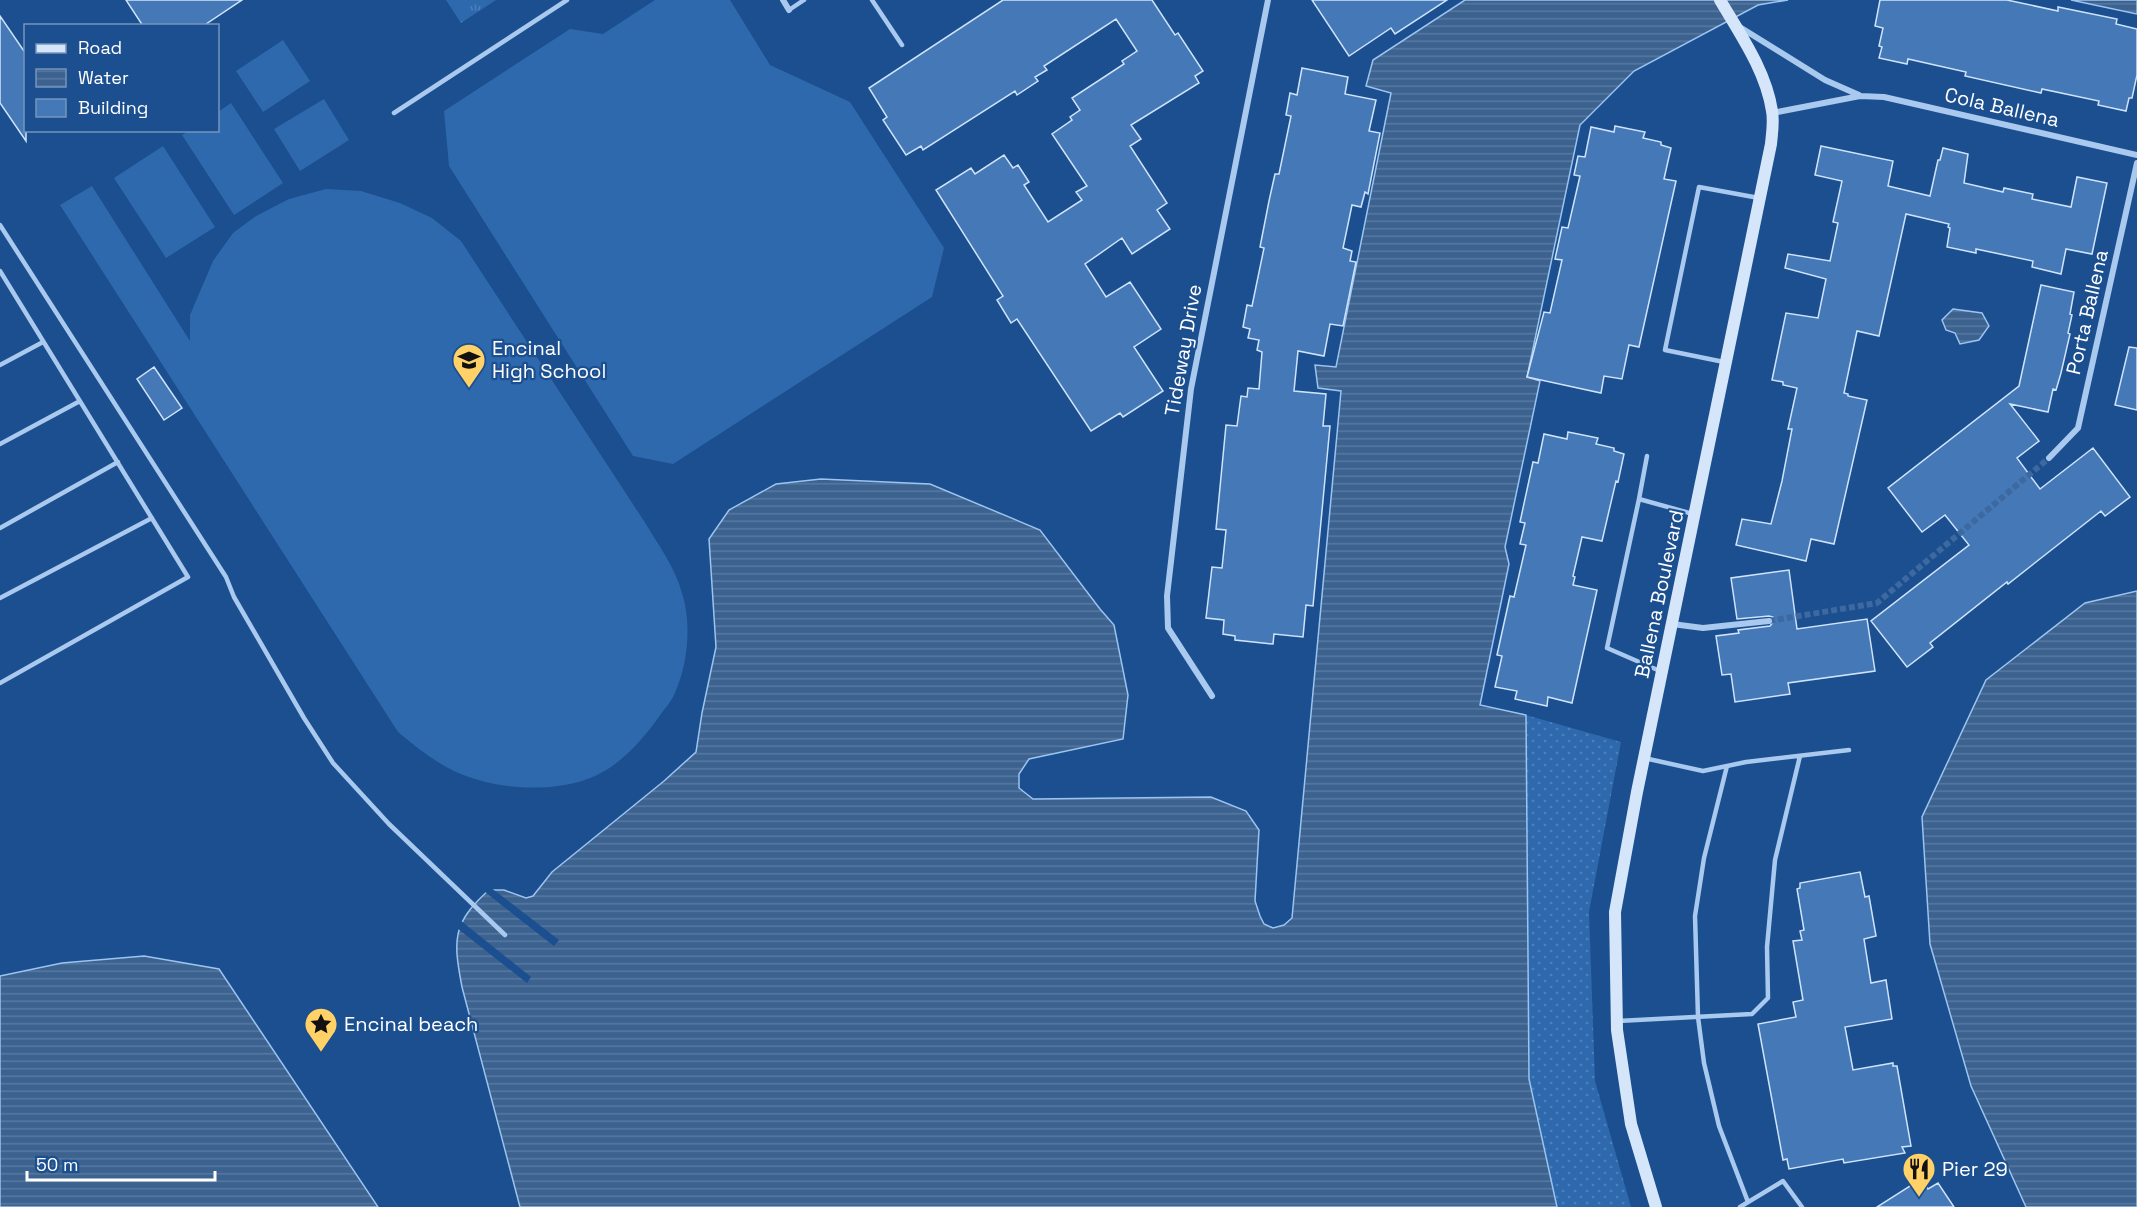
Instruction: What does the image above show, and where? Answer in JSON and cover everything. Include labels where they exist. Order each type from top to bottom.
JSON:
[{"type":"street","points":[[783,0],[789,10]]},
{"type":"street","name":"Tideway Drive","points":[[1212,696],[1168,628],[1167,596],[1191,388],[1268,0]]},
{"type":"street","name":"Ballena Boulevard","points":[[1656,1207],[1631,1124],[1617,1021],[1615,912],[1644,758],[1772,144],[1772,113],[1768,92],[1757,65],[1720,0]]},
{"type":"street","name":"Cola Ballena","points":[[1734,23],[1825,80],[1860,96]]},
{"type":"street","name":"Cola Ballena","points":[[1772,113],[1860,96],[1884,97],[2137,155]]},
{"type":"street","name":"Porta Ballena","points":[[2049,458],[2078,428],[2137,163]]},
{"type":"street","points":[[1672,624],[1703,628],[1769,621]]},
{"type":"lane","points":[[394,113],[567,0]]},
{"type":"lane","points":[[789,10],[804,0]]},
{"type":"lane","points":[[872,0],[902,45]]},
{"type":"lane","points":[[1727,363],[1665,350],[1699,187],[1760,198]]},
{"type":"lane","points":[[0,225],[226,577],[234,597],[304,718],[333,763],[388,824],[505,935]]},
{"type":"lane","points":[[0,682],[188,577],[1,273]]},
{"type":"lane","points":[[0,365],[43,342]]},
{"type":"lane","points":[[0,444],[80,400]]},
{"type":"lane","points":[[1647,456],[1607,648],[1662,672]]},
{"type":"lane","points":[[0,528],[118,462]]},
{"type":"lane","points":[[1639,499],[1695,514]]},
{"type":"lane","points":[[0,598],[152,518]]},
{"type":"lane","points":[[1644,758],[1703,771],[1849,750]]},
{"type":"lane","points":[[1617,1021],[1752,1014],[1768,998],[1767,947],[1775,860],[1800,756]]},
{"type":"lane","points":[[1727,766],[1704,858],[1695,915],[1698,1017],[1704,1063],[1719,1126],[1748,1202]]},
{"type":"lane","points":[[1740,1207],[1783,1181],[1802,1207]]},
{"type":"green space","points":[[446,0],[496,0],[461,23]]},
{"type":"green space","points":[[655,0],[730,0],[770,65],[850,102],[944,248],[932,297],[673,464],[633,456],[449,166],[444,111],[570,29],[603,34]]},
{"type":"green space","points":[[283,40],[310,81],[263,112],[236,71]]},
{"type":"green space","points":[[324,99],[349,140],[300,171],[274,129]]},
{"type":"green space","points":[[231,103],[283,183],[234,215],[182,135],[187,132],[219,132],[219,111]]},
{"type":"green space","points":[[163,146],[215,227],[166,258],[114,178]]},
{"type":"green space","points":[[92,186],[190,341],[190,315],[213,261],[233,233],[256,216],[289,199],[326,189],[361,191],[400,203],[432,218],[461,241],[644,521],[679,583],[685,605],[688,631],[683,671],[671,700],[632,749],[605,771],[579,782],[543,787],[506,786],[454,771],[432,758],[398,732],[60,205]]},
{"type":"green space","points":[[1526,715],[1621,742],[1589,912],[1595,1081],[1631,1207],[1557,1207],[1529,1079]]},
{"type":"water","points":[[1465,0],[1788,0],[1758,5],[1634,71],[1580,125],[1527,377],[1540,381],[1505,547],[1509,564],[1480,705],[1526,715],[1529,1079],[1557,1207],[520,1207],[462,987],[457,957],[458,933],[468,912],[489,890],[504,890],[526,898],[533,896],[552,872],[696,752],[716,647],[709,539],[729,510],[776,484],[821,479],[930,484],[1040,530],[1114,625],[1128,695],[1123,739],[1029,759],[1019,774],[1019,788],[1033,799],[1211,797],[1246,811],[1259,830],[1255,901],[1260,916],[1264,924],[1273,928],[1284,925],[1292,918],[1341,391],[1318,388],[1315,365],[1336,367],[1391,93],[1366,86],[1373,60]]},
{"type":"water","points":[[2071,0],[2137,0],[2137,14]]},
{"type":"water","points":[[1953,309],[1982,313],[1989,326],[1979,340],[1960,344],[1955,333],[1946,330],[1942,320]]},
{"type":"water","points":[[2137,591],[2137,1207],[2026,1207],[1971,1086],[1930,944],[1922,817],[1986,680],[2085,603]]},
{"type":"water","points":[[144,956],[219,969],[378,1207],[0,1207],[0,976],[62,963]]},
{"type":"pier","points":[[490,887],[559,940],[554,946],[484,891]]},
{"type":"pier","points":[[460,920],[531,977],[527,983],[457,928]]},
{"type":"building","points":[[126,0],[242,0],[206,24],[142,24]]},
{"type":"building","points":[[1003,0],[1152,0],[1175,35],[1178,33],[1203,71],[1195,76],[1199,83],[1131,125],[1141,139],[1130,146],[1167,203],[1157,210],[1170,229],[1132,254],[1122,238],[1085,264],[1106,297],[1130,282],[1161,329],[1134,347],[1163,391],[1123,417],[1120,413],[1091,431],[1017,319],[1011,323],[997,300],[1003,296],[936,190],[971,168],[975,174],[1004,155],[1013,168],[1018,165],[1029,182],[1024,185],[1048,222],[1082,200],[1076,192],[1087,186],[1052,134],[1072,120],[1070,117],[1080,110],[1072,98],[1124,64],[1122,61],[1137,51],[1116,19],[1044,66],[1047,70],[1035,77],[1038,81],[1017,95],[1015,91],[923,150],[921,146],[906,155],[883,120],[887,117],[869,88]]},
{"type":"building","points":[[1312,0],[1447,0],[1395,34],[1391,28],[1349,56]]},
{"type":"building","points":[[1880,0],[2007,0],[2058,11],[2058,7],[2117,19],[2116,24],[2137,29],[2137,75],[2132,98],[2129,98],[2126,111],[2098,105],[2099,101],[2042,89],[2041,93],[1965,76],[1966,72],[1908,59],[1907,64],[1879,58],[1883,28],[1875,26]]},
{"type":"building","points":[[0,16],[24,51],[26,141],[0,103]]},
{"type":"building","points":[[1302,68],[1348,77],[1345,94],[1376,100],[1369,131],[1380,133],[1368,194],[1365,192],[1361,207],[1352,205],[1343,248],[1352,251],[1350,261],[1356,262],[1343,326],[1330,324],[1324,356],[1298,351],[1294,391],[1326,394],[1323,426],[1330,426],[1313,606],[1306,605],[1303,637],[1274,634],[1273,644],[1235,640],[1235,636],[1223,634],[1224,620],[1206,618],[1212,567],[1222,568],[1226,530],[1216,529],[1226,425],[1237,426],[1241,396],[1247,397],[1248,388],[1259,389],[1262,352],[1257,350],[1259,340],[1248,338],[1250,329],[1243,327],[1247,305],[1252,306],[1264,248],[1260,247],[1269,201],[1275,174],[1279,174],[1291,116],[1286,115],[1290,93],[1297,95]]},
{"type":"building","points":[[1615,126],[1645,132],[1643,138],[1661,142],[1661,145],[1671,148],[1664,179],[1676,181],[1639,347],[1629,345],[1622,379],[1604,376],[1601,393],[1527,377],[1544,312],[1550,313],[1562,260],[1555,259],[1562,227],[1568,228],[1580,176],[1574,175],[1578,156],[1585,157],[1591,127],[1614,132]]},
{"type":"building","points":[[1821,146],[1893,161],[1888,186],[1930,196],[1943,148],[1968,154],[1964,183],[2003,192],[2004,188],[2033,194],[2032,199],[2071,207],[2077,177],[2107,183],[2092,254],[2066,249],[2061,274],[2032,267],[2033,261],[1976,249],[1976,253],[1947,247],[1949,224],[1906,214],[1879,336],[1857,331],[1844,393],[1867,400],[1834,544],[1811,539],[1806,561],[1736,545],[1742,519],[1771,524],[1782,481],[1792,429],[1788,429],[1797,388],[1772,380],[1786,313],[1818,318],[1826,279],[1785,268],[1788,254],[1830,261],[1838,223],[1833,222],[1842,181],[1815,175]]},
{"type":"building","points":[[2041,285],[2074,292],[2068,333],[2070,334],[2061,373],[2056,390],[2053,389],[2048,412],[2010,404],[2039,441],[2017,458],[2040,489],[2093,448],[2130,497],[2105,516],[2101,511],[2008,584],[2007,582],[1930,643],[1933,647],[1907,667],[1871,621],[1969,545],[1945,515],[1922,532],[1888,488],[2019,386]]},
{"type":"building","points":[[2129,347],[2137,348],[2137,410],[2115,405]]},
{"type":"building","points":[[154,367],[182,408],[164,420],[137,379]]},
{"type":"building","points":[[1568,432],[1598,438],[1596,444],[1614,448],[1614,451],[1624,454],[1602,541],[1582,537],[1573,576],[1575,577],[1573,585],[1597,590],[1572,703],[1548,697],[1547,706],[1515,699],[1517,691],[1495,687],[1502,656],[1497,655],[1510,596],[1514,597],[1526,545],[1520,544],[1525,523],[1520,522],[1533,462],[1538,463],[1544,434],[1567,439]]},
{"type":"building","points":[[1789,570],[1797,629],[1867,619],[1875,671],[1788,683],[1790,694],[1735,702],[1731,674],[1722,675],[1716,636],[1739,633],[1738,630],[1770,626],[1774,621],[1773,617],[1769,616],[1737,619],[1731,578]]},
{"type":"building","points":[[1860,872],[1865,897],[1869,896],[1876,936],[1864,939],[1871,983],[1886,980],[1892,1019],[1845,1027],[1853,1070],[1893,1063],[1893,1066],[1897,1066],[1911,1146],[1902,1147],[1905,1153],[1844,1163],[1843,1159],[1789,1169],[1787,1159],[1783,1160],[1758,1024],[1796,1017],[1793,1002],[1803,1000],[1793,941],[1802,940],[1800,931],[1804,930],[1797,889],[1800,888],[1800,883]]},
{"type":"building","name":"Pier 29","points":[[1921,1179],[1928,1189],[1938,1183],[1954,1207],[1877,1207]]},
{"type":"tunnel","points":[[1769,621],[1877,603],[2049,458]]},
{"type":"place","name":"Encinal High School","points":[[469,389]]},
{"type":"place","name":"Encinal beach","points":[[321,1053]]},
{"type":"place","name":"Pier 29","points":[[1919,1198]]}]
